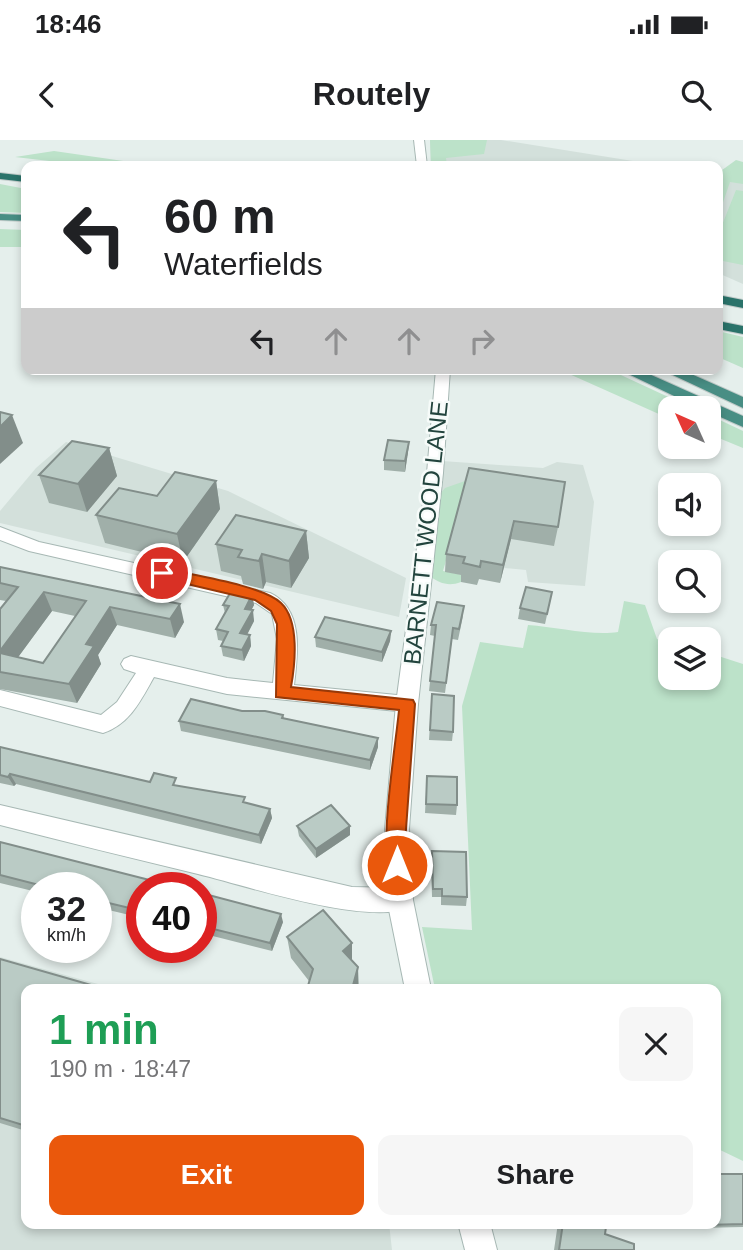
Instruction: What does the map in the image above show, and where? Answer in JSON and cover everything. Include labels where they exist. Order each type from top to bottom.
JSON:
[{"type":"highway","points":[[0,176],[21,179]]},
{"type":"highway","points":[[0,217],[21,218]]},
{"type":"highway","points":[[0,226],[21,227]]},
{"type":"highway","points":[[723,300],[743,304]]},
{"type":"highway","points":[[723,316],[743,320]]},
{"type":"highway","points":[[723,326],[743,330]]},
{"type":"highway","points":[[638,375],[743,422]]},
{"type":"highway","points":[[680,375],[743,403]]},
{"type":"street","points":[[419,140],[421,161]]},
{"type":"street","name":"BARNETT WOOD LANE","points":[[417,984],[400,900],[397,828],[407,704],[435,473],[443,375]]},
{"type":"street","points":[[0,533],[35,547],[242,592],[273,604],[282,612],[285,624],[286,670],[282,693]]},
{"type":"street","points":[[0,698],[103,724],[113,720],[122,709],[140,666],[226,686],[407,704]]},
{"type":"street","points":[[0,815],[352,899],[400,900]]},
{"type":"street","points":[[476,1229],[481,1250]]},
{"type":"shaded area","points":[[430,140],[501,140],[633,161],[431,161]]},
{"type":"shaded area","points":[[723,176],[743,179],[743,284],[723,275]]},
{"type":"shaded area","points":[[66,442],[228,491],[406,578],[399,617],[0,523],[0,511],[36,468]]},
{"type":"shaded area","points":[[442,461],[543,468],[557,462],[583,465],[594,502],[585,586],[528,582],[526,570],[504,568],[435,509]]},
{"type":"shaded area","points":[[0,957],[98,984],[21,984],[21,1229],[390,1229],[392,1250],[0,1250]]},
{"type":"green space","points":[[430,140],[487,140],[484,154],[431,161]]},
{"type":"green space","points":[[54,151],[123,161],[49,161],[15,157]]},
{"type":"green space","points":[[736,160],[743,162],[743,184],[730,182],[723,202],[723,169]]},
{"type":"green space","points":[[0,184],[21,188],[21,213],[0,212]]},
{"type":"green space","points":[[736,190],[743,191],[743,265],[723,261],[723,222]]},
{"type":"green space","points":[[0,229],[21,230],[21,247],[0,247]]},
{"type":"green space","points":[[723,332],[743,337],[743,368],[723,359]]},
{"type":"green space","points":[[571,375],[621,375],[666,396],[658,396],[658,414]]},
{"type":"green space","points":[[721,421],[743,431],[743,448],[721,439]]},
{"type":"green space","points":[[465,481],[467,487],[443,571],[463,575],[461,582],[444,584],[429,576],[437,498],[445,488]]},
{"type":"green space","points":[[624,601],[645,605],[658,639],[658,690],[721,690],[721,657],[743,664],[743,1161],[721,1150],[721,984],[434,984],[422,927],[472,930],[462,706],[480,642],[523,648],[528,625],[618,632]]},
{"type":"building","points":[[0,412],[12,415],[0,427]]},
{"type":"building","points":[[388,440],[409,442],[405,461],[384,460]]},
{"type":"building","points":[[72,441],[109,448],[78,484],[39,475]]},
{"type":"building","points":[[469,468],[565,482],[558,527],[514,521],[503,565],[481,561],[480,567],[463,563],[465,557],[446,554]]},
{"type":"building","points":[[175,472],[216,481],[177,534],[96,515],[119,488],[157,496]]},
{"type":"building","points":[[236,515],[306,531],[289,561],[262,554],[259,561],[238,557],[242,550],[216,544]]},
{"type":"building","points":[[0,567],[180,604],[170,619],[110,607],[86,644],[94,646],[69,684],[0,672],[0,653],[43,663],[86,601],[44,592],[0,651],[0,609],[18,587],[0,583]]},
{"type":"building","points":[[526,587],[552,592],[547,614],[520,608]]},
{"type":"building","points":[[232,590],[252,595],[245,609],[253,610],[240,633],[250,635],[242,650],[221,646],[228,632],[216,629],[229,606],[223,605]]},
{"type":"building","points":[[437,602],[464,606],[459,629],[453,628],[446,683],[430,681],[436,625],[431,625]]},
{"type":"building","points":[[325,617],[391,631],[382,652],[315,637]]},
{"type":"building","points":[[432,694],[454,696],[453,732],[430,730]]},
{"type":"building","points":[[191,699],[242,711],[265,711],[283,715],[282,718],[378,738],[370,760],[179,721]]},
{"type":"building","points":[[0,747],[150,782],[154,773],[176,778],[173,785],[245,797],[243,802],[270,809],[259,835],[10,774],[8,777],[0,775]]},
{"type":"building","points":[[427,776],[457,777],[457,805],[426,804]]},
{"type":"building","points":[[331,805],[350,826],[316,849],[297,826]]},
{"type":"building","points":[[0,842],[126,874],[126,907],[112,904],[112,872],[21,872],[21,880],[0,875]]},
{"type":"building","points":[[432,851],[466,852],[467,897],[442,896],[442,889],[433,889]]},
{"type":"building","points":[[217,897],[281,914],[270,943],[217,930]]},
{"type":"building","points":[[323,910],[352,943],[343,951],[358,967],[353,984],[308,984],[313,969],[287,937]]},
{"type":"building","points":[[0,959],[88,984],[21,984],[21,1124],[0,1118]]},
{"type":"building","points":[[721,1174],[743,1174],[743,1224],[721,1225]]},
{"type":"building","points":[[562,1229],[606,1229],[605,1234],[634,1244],[634,1250],[559,1250]]},
{"type":"route","points":[[162,573],[259,596],[282,612],[285,624],[286,670],[282,693],[407,704],[397,828],[397,865]]}]
